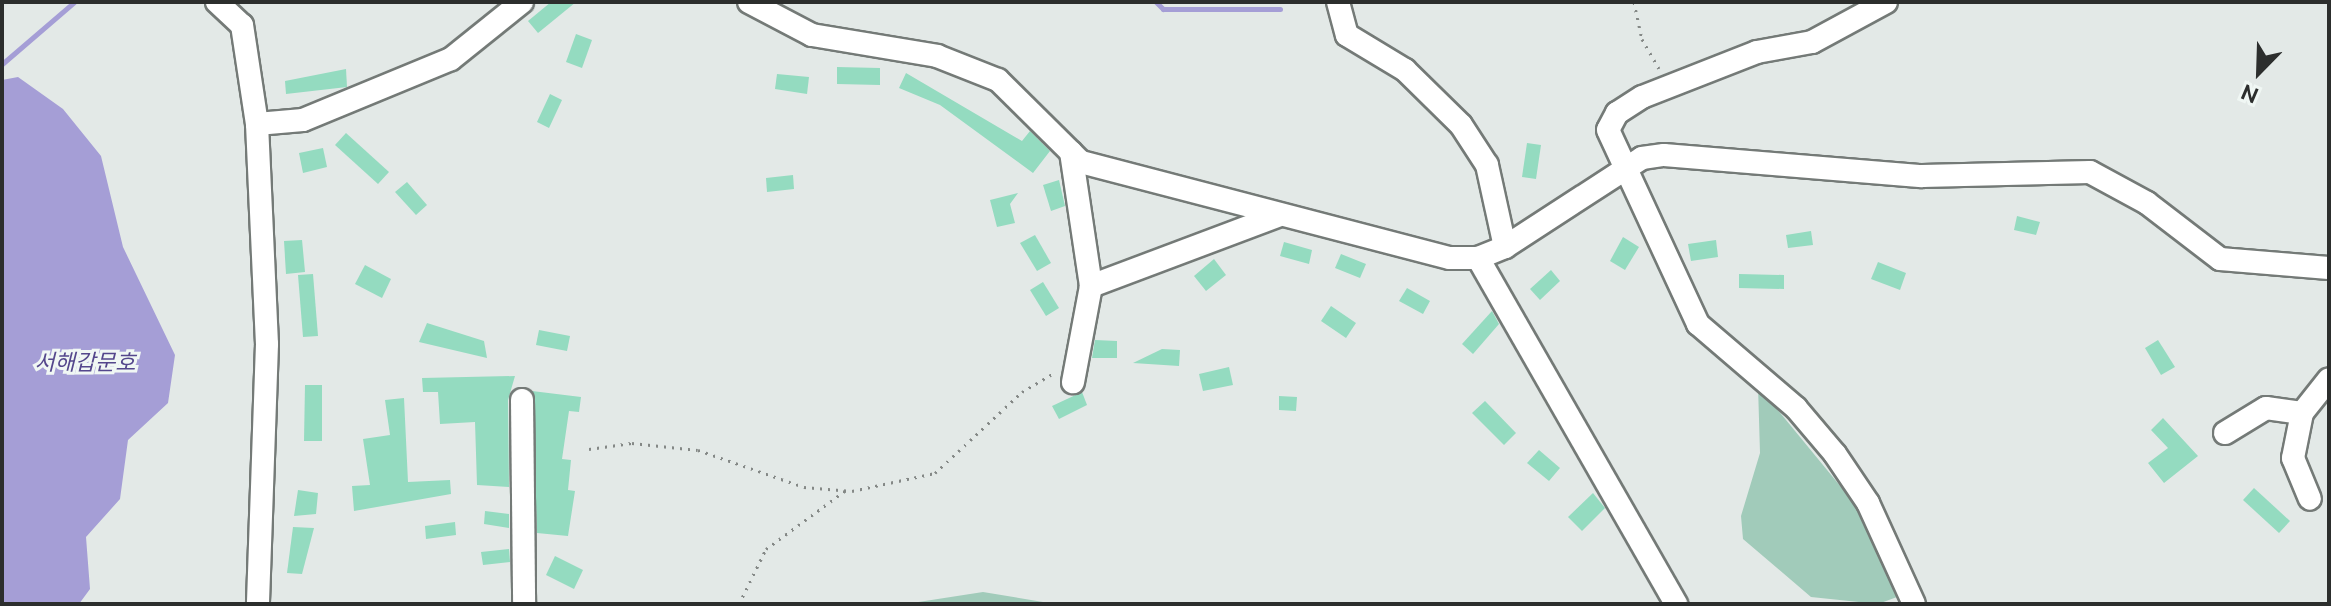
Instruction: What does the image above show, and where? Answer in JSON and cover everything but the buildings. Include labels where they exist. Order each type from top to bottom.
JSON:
[{"type":"street","points":[[217,2],[242,25],[257,124],[267,344],[258,604]]},
{"type":"street","points":[[257,124],[303,120],[451,59],[522,2]]},
{"type":"street","points":[[749,2],[812,35],[937,56],[998,80],[1081,162],[1277,216],[1478,258],[1505,247],[1621,171],[1664,155],[1922,176],[2090,172],[2147,203],[2220,259],[2329,268]]},
{"type":"street","points":[[1338,2],[1347,35],[1405,70],[1461,125],[1487,165],[1505,247]]},
{"type":"street","points":[[1886,2],[1812,42],[1757,52],[1673,85],[1617,113],[1608,130],[1621,171],[1698,324],[1796,408],[1835,454],[1868,503],[1914,604]]},
{"type":"street","points":[[1071,152],[1091,286],[1072,372]]},
{"type":"street","points":[[1091,286],[1277,216]]},
{"type":"street","points":[[1478,258],[1676,604]]},
{"type":"street","points":[[2310,499],[2293,458],[2302,413],[2329,379]]},
{"type":"street","points":[[522,400],[524,604]]},
{"type":"street","points":[[2225,433],[2266,408],[2302,413]]},
{"type":"path","points":[[1634,2],[1652,62],[1673,85]]},
{"type":"path","points":[[589,449],[632,443],[698,450],[804,487],[846,490],[935,473],[984,435],[1022,392],[1072,372]]},
{"type":"path","points":[[739,604],[766,549],[846,490]]},
{"type":"green space","points":[[1758,386],[1864,515],[1897,597],[1878,604],[1811,597],[1743,539],[1741,516],[1760,453]]},
{"type":"green space","points":[[983,592],[1055,604],[910,604],[912,603]]},
{"type":"water","name":"서해갑문호","points":[[18,77],[63,109],[101,156],[123,247],[175,355],[168,403],[128,440],[120,499],[86,537],[90,589],[79,604],[2,604],[2,80]]},
{"type":"waterway","points":[[2,64],[74,2]]},
{"type":"waterway","points":[[1156,2],[1163,9],[1280,9]]}]
